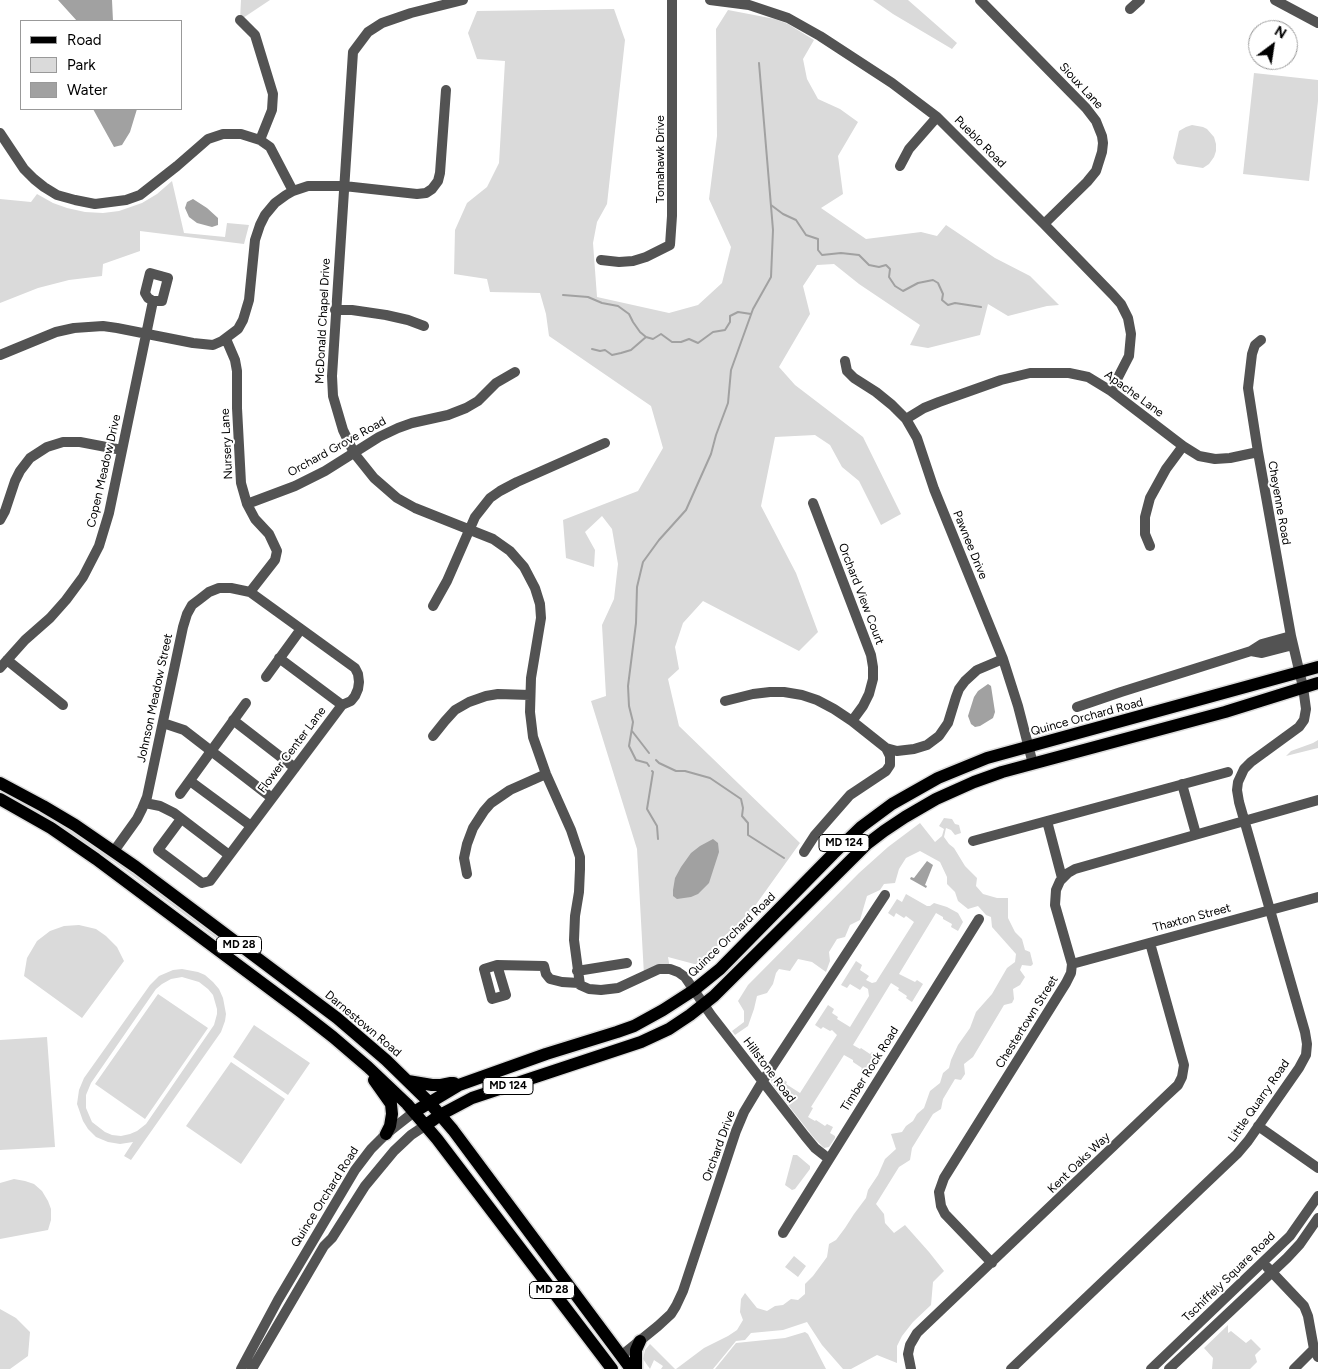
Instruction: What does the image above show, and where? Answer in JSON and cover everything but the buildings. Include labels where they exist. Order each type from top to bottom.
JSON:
[{"type":"main road","name":"Quince Orchard Road","points":[[414,1112],[459,1085],[634,1026],[663,1010],[694,990],[720,969],[841,846],[873,818],[907,795],[938,778],[987,758],[1318,667]]},
{"type":"main road","name":"Quince Orchard Road","points":[[426,1125],[462,1102],[482,1094],[641,1042],[664,1032],[704,1005],[867,844],[884,831],[936,799],[1002,772],[1225,712],[1318,683]]},
{"type":"main road","name":"Darnestown Road","points":[[0,783],[43,806],[114,852],[338,1018],[408,1080],[453,1130],[631,1369]]},
{"type":"main road","name":"MD 28","points":[[0,800],[51,828],[96,859],[301,1012],[340,1042],[368,1067],[426,1125],[612,1369]]},
{"type":"main road","points":[[561,1069],[564,1061],[577,1045]]},
{"type":"main road","points":[[368,1067],[375,1082],[391,1104],[392,1114],[390,1126],[386,1134]]},
{"type":"main road","points":[[408,1080],[441,1086],[451,1083],[459,1085]]},
{"type":"main road","points":[[555,1294],[572,1306],[611,1351],[621,1356],[624,1369]]},
{"type":"main road","points":[[636,1369],[636,1350],[640,1341]]},
{"type":"street","name":"McDonald Chapel Drive","points":[[463,0],[410,13],[382,23],[368,32],[357,44],[353,52],[335,310],[333,396],[342,430],[354,453],[374,478],[397,498],[415,508],[493,539],[510,550],[524,567],[535,588],[540,604],[541,618],[531,678],[530,712],[533,737],[580,857],[579,892],[574,940],[579,982]]},
{"type":"street","name":"Tomahawk Drive","points":[[601,260],[634,261],[670,245],[672,216],[672,0]]},
{"type":"street","name":"Pueblo Road","points":[[710,0],[749,5],[788,18],[820,36],[892,83],[937,117],[1121,304],[1128,318],[1132,334],[1129,356],[1111,391]]},
{"type":"street","name":"Sioux Lane","points":[[980,0],[1086,108],[1096,121],[1102,136],[1102,152],[1096,171],[1044,224]]},
{"type":"street","points":[[1130,9],[1140,0]]},
{"type":"street","points":[[1275,0],[1318,23]]},
{"type":"street","points":[[240,20],[255,35],[273,94],[272,110],[260,140]]},
{"type":"street","points":[[0,355],[56,332],[74,328],[103,326],[213,345],[226,338],[238,329],[243,320],[249,300],[255,240],[265,215],[275,203],[293,191],[308,186],[344,186],[417,194],[432,189],[438,181],[440,173],[446,90]]},
{"type":"street","points":[[900,166],[909,149],[937,117]]},
{"type":"street","points":[[0,133],[24,169],[44,187],[58,196],[95,204],[126,200],[140,194],[208,138],[223,134],[241,134],[260,140],[270,147],[293,191]]},
{"type":"street","name":"Copen Meadow Drive","points":[[0,668],[25,640],[50,618],[66,600],[83,577],[99,546],[109,513],[153,301]]},
{"type":"street","points":[[335,310],[386,314],[424,326]]},
{"type":"street","name":"Nursery Lane","points":[[226,338],[235,360],[237,371],[241,483],[255,519],[269,534],[276,552],[275,560],[250,592]]},
{"type":"street","name":"Cheyenne Road","points":[[1261,340],[1255,345],[1252,354],[1248,388],[1299,672]]},
{"type":"street","name":"Pawnee Drive","points":[[845,361],[847,370],[854,378],[892,404],[906,419],[917,438],[934,488],[1003,659],[1033,764]]},
{"type":"street","name":"Orchard Grove Road","points":[[248,504],[295,486],[325,471],[379,437],[398,428],[412,422],[448,415],[466,408],[478,401],[496,383],[515,372]]},
{"type":"street","name":"Apache Lane","points":[[906,419],[924,408],[1001,380],[1030,373],[1069,373],[1088,377],[1111,391],[1199,456],[1214,459],[1230,458],[1258,452]]},
{"type":"street","points":[[0,520],[5,511],[14,481],[20,471],[30,458],[47,447],[63,442],[80,442],[122,450]]},
{"type":"street","points":[[433,606],[447,581],[474,517],[490,498],[517,482],[605,443]]},
{"type":"street","points":[[1150,546],[1145,534],[1145,517],[1150,498],[1166,469],[1183,446]]},
{"type":"street","name":"Orchard View Court","points":[[813,503],[871,655],[873,667],[869,694],[852,721]]},
{"type":"street","name":"Johnson Meadow Street","points":[[114,852],[145,803],[187,614],[192,605],[200,598],[219,588],[231,588],[250,592]]},
{"type":"street","name":"Flower Center Lane","points":[[229,855],[342,705],[351,701],[355,696],[360,682],[355,668],[250,592]]},
{"type":"street","points":[[266,677],[301,629]]},
{"type":"street","points":[[1076,707],[1251,651],[1262,653],[1292,640]]},
{"type":"street","points":[[280,658],[342,705]]},
{"type":"street","points":[[886,748],[897,750],[914,749],[927,745],[939,736],[948,723],[959,689],[965,681],[977,670],[1003,659]]},
{"type":"street","points":[[7,660],[63,705]]},
{"type":"street","name":"Little Quarry Road","points":[[1011,1369],[1230,1162],[1258,1126],[1304,1059],[1307,1050],[1305,1032],[1244,821],[1237,790],[1239,777],[1247,766],[1302,724],[1306,709],[1299,672]]},
{"type":"street","points":[[725,701],[770,692],[802,695],[834,709],[886,748],[890,756],[890,764],[886,771],[850,795],[815,835],[804,852]]},
{"type":"street","points":[[433,736],[455,710],[469,702],[498,694],[530,695]]},
{"type":"street","points":[[180,794],[246,703]]},
{"type":"street","points":[[233,720],[295,768]]},
{"type":"street","points":[[162,723],[184,730],[272,798]]},
{"type":"street","points":[[973,841],[1228,772]]},
{"type":"street","points":[[467,874],[464,858],[466,844],[473,828],[484,811],[491,803],[510,790],[546,774]]},
{"type":"street","points":[[190,781],[251,826]]},
{"type":"street","points":[[1182,784],[1196,834]]},
{"type":"street","points":[[1072,964],[1055,905],[1056,890],[1062,878],[1068,872],[1318,800]]},
{"type":"street","points":[[145,803],[168,810],[182,819],[229,855],[210,880],[202,883],[158,850],[182,819]]},
{"type":"street","points":[[1046,821],[1062,878]]},
{"type":"street","name":"Orchard Drive","points":[[621,1356],[674,1310],[681,1296],[740,1121],[762,1082],[885,895]]},
{"type":"street","name":"Thaxton Street","points":[[1072,964],[1318,897]]},
{"type":"street","name":"Timber Rock Road","points":[[783,1234],[979,918]]},
{"type":"street","name":"Kent Oaks Way","points":[[911,1369],[908,1354],[910,1345],[917,1333],[1178,1085],[1182,1077],[1184,1065],[1150,943]]},
{"type":"street","points":[[577,971],[627,963]]},
{"type":"street","name":"Chestertown Street","points":[[992,1263],[945,1214],[939,1198],[941,1185],[1066,983],[1071,973],[1072,964]]},
{"type":"street","points":[[497,965],[544,966],[546,974],[550,979],[562,982],[579,982],[580,985],[590,989],[601,990],[618,988],[659,969],[670,969],[685,977],[694,990]]},
{"type":"street","name":"Hillstone Road","points":[[694,990],[762,1082],[810,1142],[829,1159]]},
{"type":"street","name":"Quince Orchard Road","points":[[242,1369],[271,1313],[355,1170],[371,1149],[386,1134],[414,1112]]},
{"type":"street","name":"Quince Orchard Road","points":[[252,1369],[324,1246],[332,1238],[361,1191],[394,1151],[411,1135],[426,1125]]},
{"type":"street","points":[[1258,1126],[1318,1168]]},
{"type":"street","name":"Tschiffely Square Road","points":[[1151,1369],[1290,1236],[1318,1196]]},
{"type":"street","name":"Tschiffely Square Road","points":[[1170,1369],[1300,1244],[1318,1218]]},
{"type":"street","points":[[1263,1263],[1302,1303],[1306,1310],[1316,1353],[1294,1369]]},
{"type":"green space","points":[[241,0],[270,0],[240,20]]},
{"type":"green space","points":[[873,0],[908,0],[957,43],[952,49]]},
{"type":"green space","points":[[614,9],[625,40],[607,204],[597,222],[593,243],[597,297],[669,313],[698,305],[722,283],[731,247],[709,199],[717,136],[716,29],[728,10],[775,19],[788,24],[814,40],[803,59],[807,79],[818,99],[840,109],[858,122],[838,156],[843,194],[821,208],[866,239],[921,232],[937,236],[946,225],[995,258],[1030,276],[1059,305],[1047,306],[1008,316],[988,304],[980,335],[928,348],[910,345],[920,325],[859,284],[834,264],[817,265],[803,286],[810,314],[779,367],[795,385],[863,437],[901,514],[881,525],[859,481],[842,467],[830,445],[815,435],[775,437],[761,506],[796,573],[818,632],[799,651],[703,601],[683,623],[675,647],[679,669],[668,679],[679,726],[800,843],[742,924],[698,965],[668,957],[670,969],[644,975],[637,849],[591,701],[606,696],[602,625],[614,599],[618,564],[612,529],[602,516],[585,532],[595,550],[594,567],[566,558],[563,520],[638,491],[663,448],[651,406],[549,336],[546,314],[540,293],[490,292],[487,279],[454,274],[455,230],[467,203],[487,187],[499,163],[505,61],[477,59],[468,33],[477,11]]},
{"type":"green space","points":[[1254,73],[1318,80],[1318,101],[1309,181],[1243,174]]},
{"type":"green space","points":[[1192,125],[1207,129],[1214,137],[1216,144],[1214,157],[1203,168],[1177,164],[1173,158],[1179,131]]},
{"type":"green space","points":[[172,181],[184,233],[225,237],[227,223],[249,225],[244,244],[140,231],[140,251],[103,264],[102,276],[69,280],[38,288],[0,303],[0,199],[31,202],[37,194],[67,208],[103,213],[119,211],[142,203],[157,194]]},
{"type":"green space","points":[[1318,740],[1318,748],[1286,756],[1291,751]]},
{"type":"green space","points":[[19,801],[49,816],[124,865],[247,959],[233,951],[113,861],[18,804]]},
{"type":"green space","points":[[944,818],[952,819],[955,824],[959,825],[961,833],[955,835],[946,828],[944,837],[954,848],[965,866],[977,878],[976,886],[983,894],[997,898],[1008,898],[1008,918],[1015,932],[1022,939],[1025,950],[1030,952],[1033,964],[1031,966],[1022,965],[1020,970],[1025,977],[1020,985],[1013,989],[1014,999],[1012,1003],[1004,1005],[973,1057],[964,1064],[965,1074],[961,1080],[955,1079],[943,1099],[941,1109],[933,1114],[912,1148],[910,1160],[899,1167],[876,1204],[884,1214],[885,1223],[894,1233],[905,1225],[944,1271],[933,1282],[931,1305],[913,1322],[902,1336],[897,1346],[897,1363],[877,1355],[851,1369],[843,1369],[822,1345],[807,1322],[783,1330],[751,1333],[745,1340],[736,1341],[713,1369],[676,1369],[704,1348],[737,1330],[743,1320],[740,1312],[741,1299],[745,1293],[757,1308],[767,1311],[775,1306],[783,1305],[791,1299],[798,1300],[805,1294],[805,1284],[827,1257],[829,1244],[836,1240],[845,1228],[866,1198],[868,1190],[878,1175],[885,1159],[896,1149],[891,1134],[902,1132],[924,1108],[930,1091],[940,1083],[943,1073],[949,1068],[958,1045],[970,1028],[976,1012],[992,994],[1007,968],[1015,962],[1016,954],[992,927],[991,917],[986,915],[978,906],[968,909],[958,901],[955,892],[947,884],[947,877],[940,862],[920,851],[906,858],[899,869],[895,883],[884,884],[880,890],[867,896],[860,920],[850,925],[845,937],[837,939],[829,952],[830,961],[826,972],[812,962],[798,959],[790,971],[779,969],[767,993],[757,996],[748,1026],[735,1035],[732,1031],[744,1022],[744,1011],[738,1001],[748,985],[859,873],[888,847],[920,823],[935,842],[942,836],[944,829],[939,826]]},
{"type":"green space","points":[[906,894],[927,906],[934,903],[947,907],[958,913],[963,922],[958,931],[951,927],[952,924],[936,913],[899,974],[923,984],[912,1002],[898,990],[899,988],[891,983],[853,1045],[878,1056],[867,1073],[861,1070],[862,1068],[853,1060],[844,1055],[811,1107],[813,1108],[808,1117],[825,1126],[827,1124],[833,1127],[830,1133],[835,1138],[829,1147],[824,1148],[792,1110],[771,1080],[774,1075],[781,1078],[787,1082],[786,1084],[800,1093],[837,1035],[832,1030],[830,1031],[823,1027],[821,1029],[815,1025],[828,1005],[834,1009],[832,1013],[838,1017],[837,1019],[850,1027],[869,996],[868,989],[863,986],[860,990],[850,984],[847,988],[841,985],[856,961],[862,965],[860,970],[869,976],[866,980],[872,983],[876,982],[914,922],[906,916],[904,918],[896,913],[894,917],[888,913],[897,899],[902,902]]},
{"type":"green space","points":[[79,925],[96,929],[106,936],[117,947],[124,961],[82,1018],[24,976],[27,958],[37,941],[50,931],[64,926]]},
{"type":"green space","points":[[182,969],[198,972],[213,982],[223,998],[226,1014],[225,1021],[221,1032],[131,1160],[124,1156],[133,1142],[120,1144],[108,1142],[96,1137],[88,1129],[77,1104],[79,1090],[84,1078],[150,985],[159,976],[173,970]],"holes":[[[182,977],[199,982],[213,995],[217,1009],[214,1025],[146,1124],[137,1131],[121,1136],[105,1132],[92,1122],[86,1108],[86,1095],[91,1083],[156,989],[171,979]]]},
{"type":"green space","points":[[158,994],[208,1028],[145,1119],[95,1084]]},
{"type":"green space","points":[[254,1025],[310,1063],[288,1095],[233,1057]]},
{"type":"green space","points":[[47,1037],[55,1147],[0,1150],[0,1040]]},
{"type":"green space","points":[[231,1062],[285,1099],[241,1164],[186,1126]]},
{"type":"green space","points":[[793,1155],[797,1155],[810,1166],[810,1169],[795,1189],[792,1190],[785,1185]]},
{"type":"green space","points":[[14,1179],[34,1184],[42,1191],[51,1209],[51,1220],[48,1230],[0,1239],[0,1183]]},
{"type":"green space","points":[[794,1256],[806,1266],[798,1277],[785,1267]]},
{"type":"green space","points":[[0,1309],[16,1318],[30,1332],[28,1356],[10,1369],[0,1369]]},
{"type":"green space","points":[[1228,1325],[1228,1333],[1231,1331],[1246,1343],[1251,1339],[1261,1349],[1255,1355],[1257,1362],[1250,1369],[1212,1369],[1213,1358],[1204,1348]]},
{"type":"green space","points":[[805,1332],[808,1334],[826,1369],[715,1369],[736,1343],[785,1338]]},
{"type":"green space","points":[[650,1344],[675,1369],[661,1369],[663,1366],[654,1360],[650,1369],[643,1359],[645,1350]]},
{"type":"water","points":[[58,0],[112,0],[113,20],[76,20]]},
{"type":"water","points":[[94,110],[137,110],[130,132],[122,145],[114,147]]},
{"type":"water","points":[[193,199],[218,218],[218,225],[212,227],[197,223],[189,217],[185,208],[187,202]]},
{"type":"water","points":[[988,684],[991,686],[995,712],[993,718],[975,727],[971,724],[968,716],[974,697],[978,691]]},
{"type":"water","points":[[713,839],[718,843],[719,852],[709,883],[698,894],[677,899],[673,896],[673,890],[675,878],[681,867],[691,853]]},
{"type":"water","points":[[927,861],[933,865],[925,885],[927,886],[926,888],[910,879],[911,877],[914,878]]},
{"type":"waterway","points":[[649,766],[647,763],[636,760],[629,746],[633,722],[629,706],[628,686],[636,623],[637,587],[643,562],[659,540],[686,510],[711,454],[728,403],[731,370],[753,309],[771,277],[773,230],[759,63]]},
{"type":"waterway","points":[[771,205],[783,214],[796,220],[806,235],[818,239],[818,250],[822,255],[841,253],[859,255],[869,265],[879,267],[886,265],[890,269],[889,277],[895,286],[903,291],[918,283],[933,280],[938,283],[943,294],[942,300],[948,305],[955,303],[981,307]]},
{"type":"waterway","points":[[563,295],[588,297],[602,303],[618,306],[629,314],[640,332],[646,337]]},
{"type":"waterway","points":[[592,349],[605,350],[612,355],[631,350],[646,337],[653,339],[661,334],[672,342],[681,342],[689,339],[698,343],[713,332],[725,330],[730,322],[730,316],[738,312],[751,314]]},
{"type":"waterway","points":[[632,731],[649,753]]},
{"type":"waterway","points":[[656,760],[676,771],[685,771],[710,778],[741,799],[742,816],[748,823],[748,835],[784,858]]},
{"type":"waterway","points":[[652,771],[647,809],[657,826],[658,839]]}]
